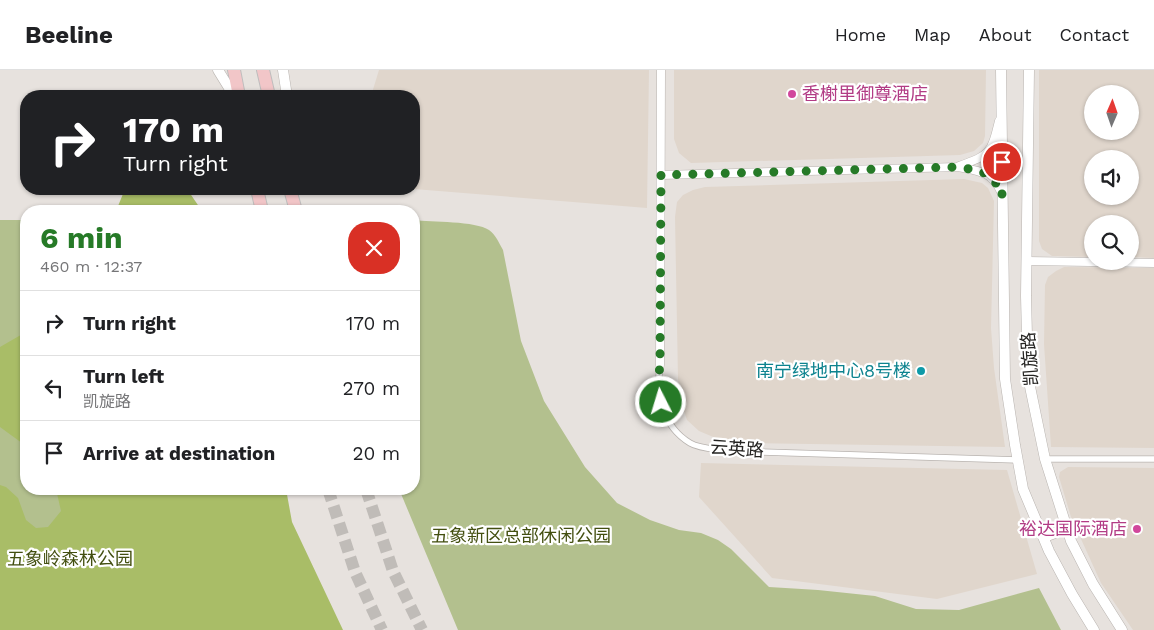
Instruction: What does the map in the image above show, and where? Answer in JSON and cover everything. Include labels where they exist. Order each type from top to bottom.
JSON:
[{"type":"highway","points":[[234,70],[238,90]]},
{"type":"highway","points":[[263,70],[268,90]]},
{"type":"street","points":[[218,70],[230,90]]},
{"type":"street","points":[[283,70],[286,90]]},
{"type":"street","name":"云英路","points":[[661,70],[660,365],[658,382],[661,402],[670,424],[690,443],[728,451],[1018,460]]},
{"type":"street","name":"凯旋路","points":[[1001,70],[1005,379],[1018,460],[1024,489],[1044,537],[1072,594],[1094,630]]},
{"type":"street","name":"凯旋路","points":[[1029,70],[1028,377],[1045,460],[1066,528],[1093,584],[1122,630]]},
{"type":"street","points":[[958,167],[988,154],[993,144],[1002,112]]},
{"type":"street","points":[[661,175],[958,167],[989,175],[997,183],[1002,196]]},
{"type":"street","points":[[1027,261],[1154,262]]},
{"type":"street","points":[[1045,460],[1154,459]]},
{"type":"street","points":[[1044,537],[1066,528]]},
{"type":"shaded area","points":[[379,70],[649,70],[647,208],[420,189],[420,90],[373,90]]},
{"type":"shaded area","points":[[674,70],[986,70],[985,136],[983,143],[974,151],[960,155],[691,163],[679,153],[674,139]]},
{"type":"shaded area","points":[[1039,70],[1154,70],[1154,258],[1139,257],[1139,215],[1084,215],[1084,257],[1052,256],[1042,249],[1039,241]]},
{"type":"shaded area","points":[[964,179],[982,183],[988,188],[994,201],[991,328],[994,368],[1005,447],[747,443],[718,439],[699,431],[687,420],[681,402],[678,379],[675,217],[677,202],[683,195],[705,187]]},
{"type":"shaded area","points":[[1064,267],[1084,267],[1084,270],[1139,270],[1139,268],[1154,268],[1154,448],[1051,447],[1044,344],[1045,285],[1048,277]]},
{"type":"shaded area","points":[[701,463],[1007,470],[1037,574],[937,599],[772,578],[699,497]]},
{"type":"shaded area","points":[[1068,467],[1154,468],[1154,630],[1133,630],[1101,583],[1071,517],[1059,477],[1060,472]]},
{"type":"green space","points":[[123,195],[191,195],[198,205],[118,205]]},
{"type":"green space","name":"五象岭森林公园","points":[[0,220],[20,220],[20,495],[139,495],[0,630]]},
{"type":"green space","name":"五象新区总部休闲公园","points":[[420,220],[453,222],[483,227],[489,230],[495,237],[503,250],[521,341],[544,401],[585,467],[617,503],[650,520],[679,530],[701,533],[718,540],[731,549],[769,587],[875,596],[916,609],[959,610],[1039,588],[1061,630],[458,630],[402,495],[420,495]]},
{"type":"green space","points":[[20,335],[20,442],[0,427],[0,347]]},
{"type":"green space","name":"五象岭森林公园","points":[[0,485],[6,487],[18,498],[26,520],[36,528],[48,527],[61,511],[57,495],[287,495],[292,522],[343,630],[0,630]]},
{"type":"tunnel","points":[[330,495],[355,572],[382,630]]},
{"type":"tunnel","points":[[368,495],[393,571],[422,630]]},
{"type":"place","name":"香榭里御尊酒店","points":[[792,94]]},
{"type":"place","name":"南宁绿地中心8号楼","points":[[921,371]]},
{"type":"place","name":"裕达国际酒店","points":[[1137,529]]},
{"type":"route","points":[[661,402],[658,382],[660,365],[661,175],[958,167],[989,175],[997,183],[1002,196],[1002,162]]}]
